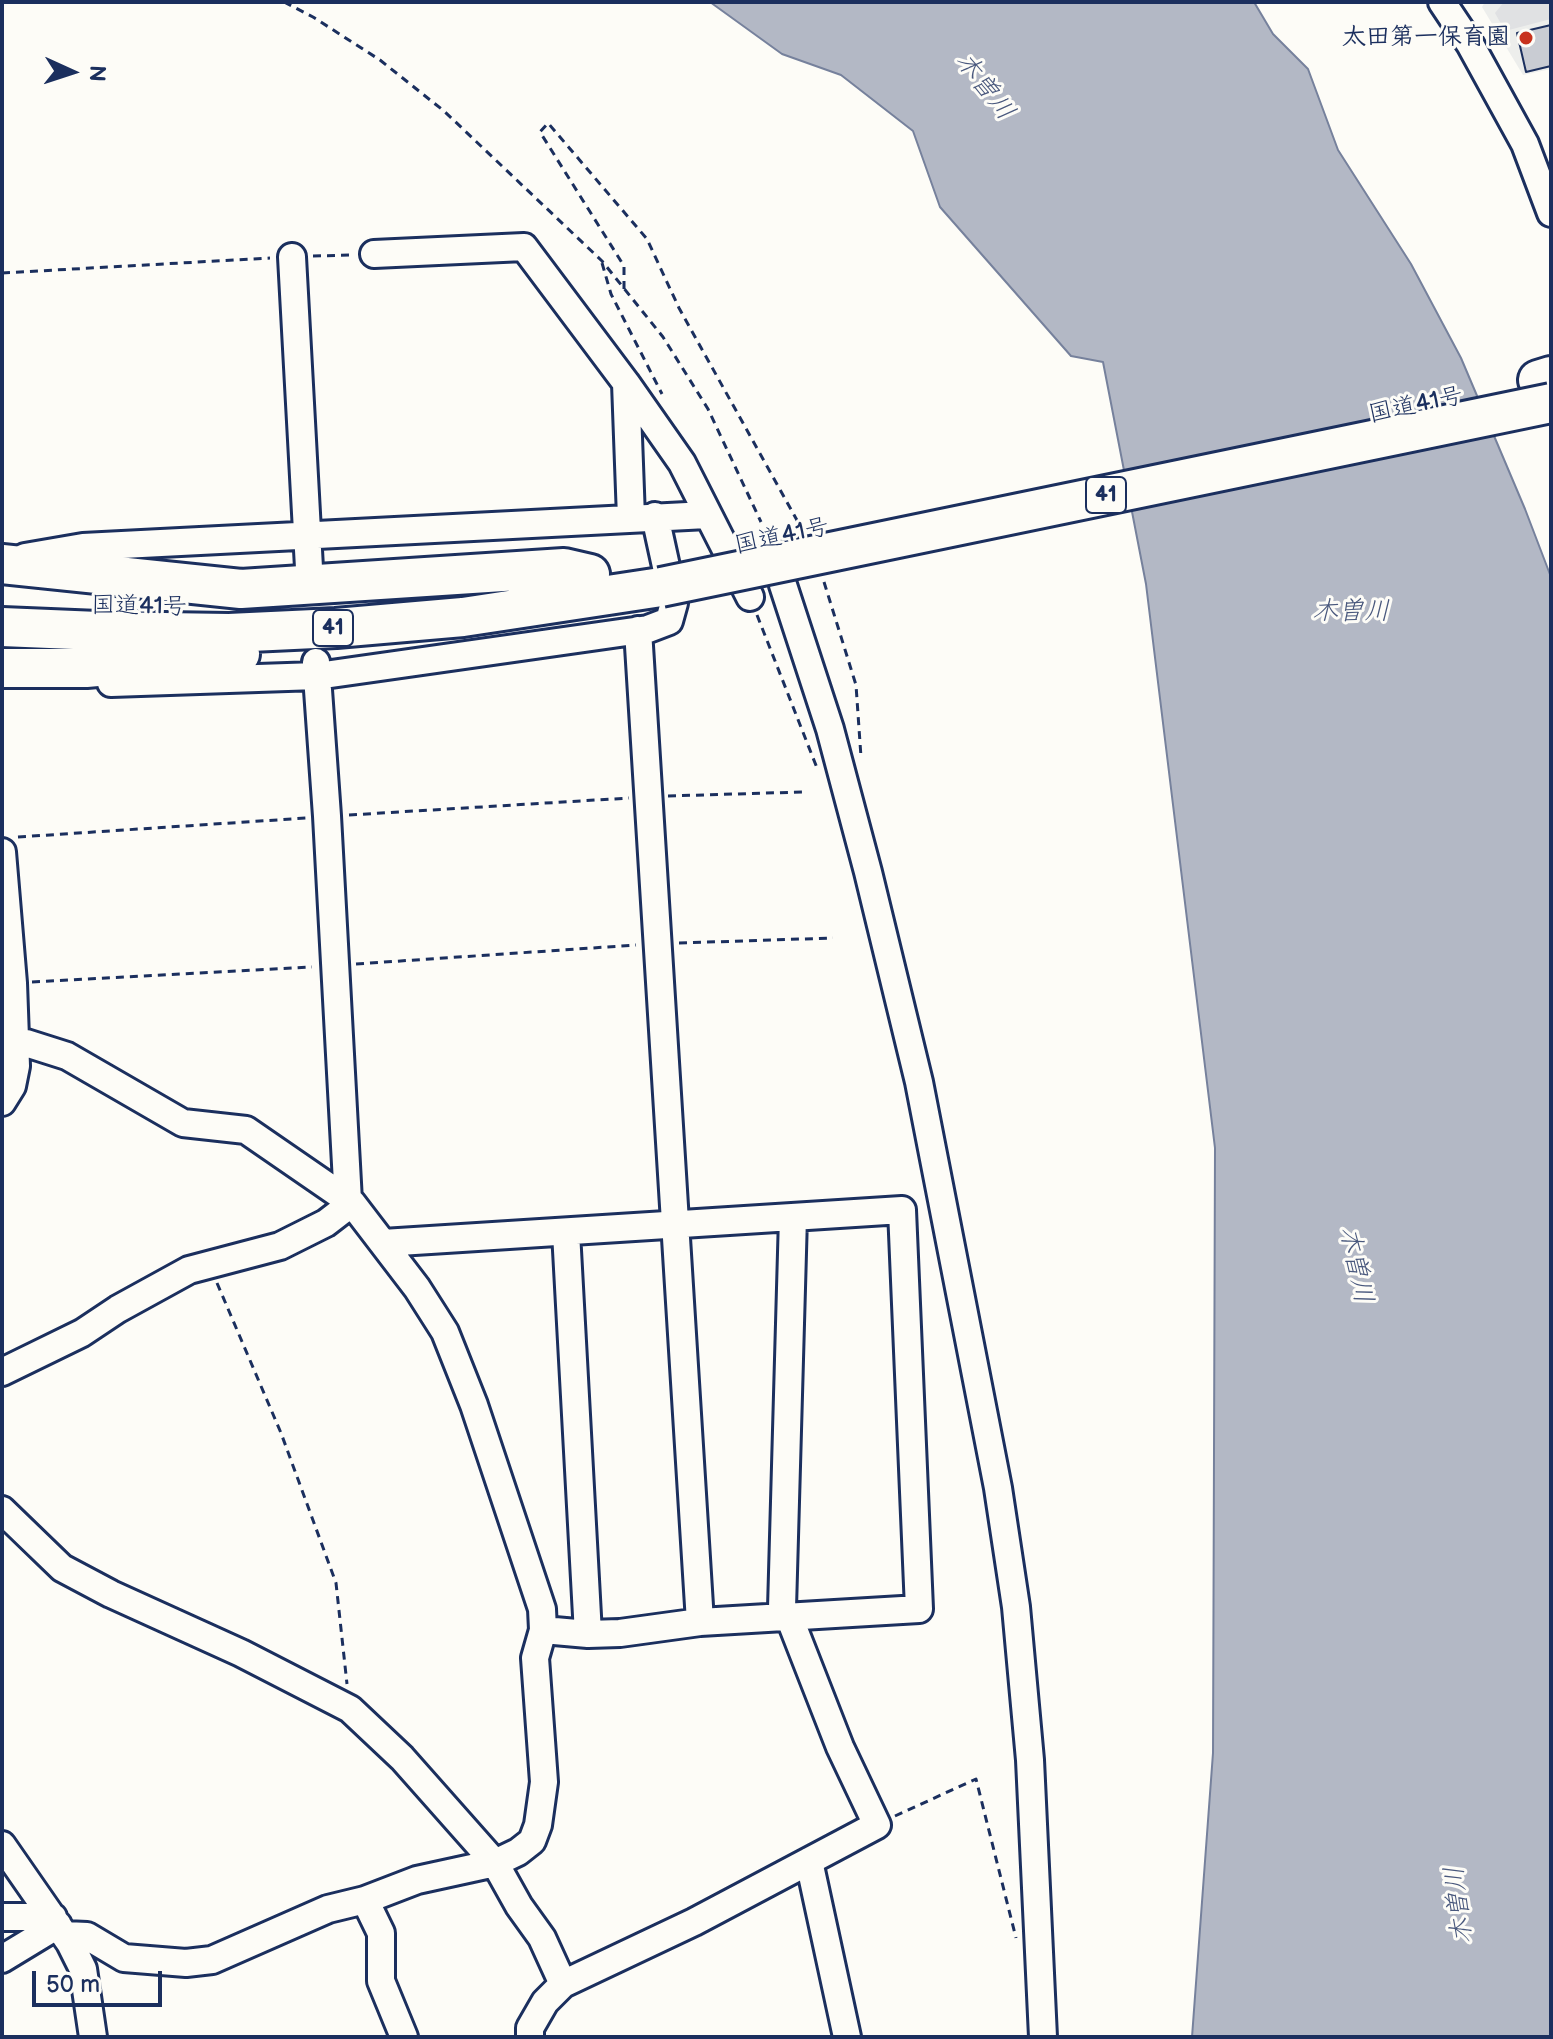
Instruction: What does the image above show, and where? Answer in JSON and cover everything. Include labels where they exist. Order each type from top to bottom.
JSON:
[{"type":"highway","name":"国道41号","points":[[2,627],[229,633],[463,617],[1548,384]]},
{"type":"highway","points":[[2,563],[241,589],[564,568],[590,574]]},
{"type":"highway","name":"国道41号","points":[[2,602],[99,607],[226,608],[335,604],[461,592],[590,574],[659,575]]},
{"type":"highway","points":[[2,668],[86,668],[329,646],[414,635],[463,617]]},
{"type":"street","points":[[1442,2],[1470,44],[1525,144],[1551,213]]},
{"type":"street","points":[[1525,144],[1541,154],[1551,168]]},
{"type":"street","points":[[374,254],[524,247],[682,463],[750,597]]},
{"type":"street","points":[[292,257],[309,568]]},
{"type":"street","points":[[55,668],[91,683],[431,662],[648,629],[669,621],[674,603],[643,517],[626,383]]},
{"type":"street","points":[[2,563],[83,547],[707,515]]},
{"type":"street","points":[[783,585],[830,729],[919,1082],[998,1488],[1016,1607],[1030,1760],[1043,2037]]},
{"type":"street","points":[[638,630],[700,1622]]},
{"type":"street","points":[[316,669],[350,1202]]},
{"type":"street","points":[[2,1102],[12,1086],[16,1066],[10,1034],[7,985],[10,845]]},
{"type":"street","points":[[2,1917],[59,1926],[87,1936],[124,1958],[186,1963],[212,1960],[328,1909],[365,1900],[417,1880],[495,1863],[518,1852],[532,1841],[538,1825],[544,1782],[535,1658],[543,1630],[542,1609],[474,1405],[445,1332],[417,1288],[350,1202],[246,1130],[183,1123],[67,1056],[26,1043],[10,1034]]},
{"type":"street","points":[[2,1372],[82,1333],[118,1309],[189,1270],[280,1246],[326,1223],[350,1202]]},
{"type":"street","points":[[383,1243],[902,1210],[919,1609],[700,1622],[620,1633],[543,1630]]},
{"type":"street","points":[[530,2037],[530,2028],[545,2002],[563,1984],[694,1922],[877,1825],[840,1747],[790,1619],[782,1608],[793,1217]]},
{"type":"street","points":[[566,1232],[588,1634]]},
{"type":"street","points":[[2,1510],[62,1568],[350,1709],[402,1758],[495,1863],[519,1906],[542,1938],[563,1984]]},
{"type":"street","points":[[2,1845],[59,1926],[83,1969],[93,2037]]},
{"type":"street","points":[[809,1861],[847,2037]]},
{"type":"street","points":[[365,1900],[381,1933],[381,1981],[404,2037]]},
{"type":"street","points":[[2,1959],[59,1926]]},
{"type":"path","points":[[284,2],[380,60],[444,111],[602,261],[663,337],[708,409],[761,522]]},
{"type":"path","points":[[624,289],[624,266],[540,132],[548,123],[647,239],[679,308],[796,515],[806,539]]},
{"type":"path","points":[[2,273],[374,254]]},
{"type":"path","points":[[602,261],[611,294],[661,393],[665,407]]},
{"type":"path","points":[[822,576],[856,685],[863,770]]},
{"type":"path","points":[[750,597],[821,777]]},
{"type":"path","points":[[10,845],[327,816],[650,797],[803,792]]},
{"type":"path","points":[[7,985],[658,944],[833,938]]},
{"type":"path","points":[[210,1265],[281,1433],[336,1583],[350,1709]]},
{"type":"path","points":[[877,1825],[976,1779],[1019,1950]]},
{"type":"shaded area","name":"太田第一保育園","points":[[1485,2],[1551,2],[1551,69],[1523,75],[1482,7]]},
{"type":"shaded area","points":[[1504,2],[1551,2],[1551,19],[1505,31],[1495,13]]},
{"type":"water","name":"木曽川","points":[[710,2],[1254,2],[1273,34],[1308,69],[1338,150],[1411,264],[1461,358],[1525,509],[1551,577],[1551,2037],[1192,2037],[1213,1753],[1215,1148],[1146,584],[1103,362],[1071,356],[940,207],[913,131],[841,75],[782,54]]},
{"type":"building","points":[[1551,25],[1551,66],[1526,72],[1517,33]]},
{"type":"place","name":"太田第一保育園","points":[[1526,38]]}]
